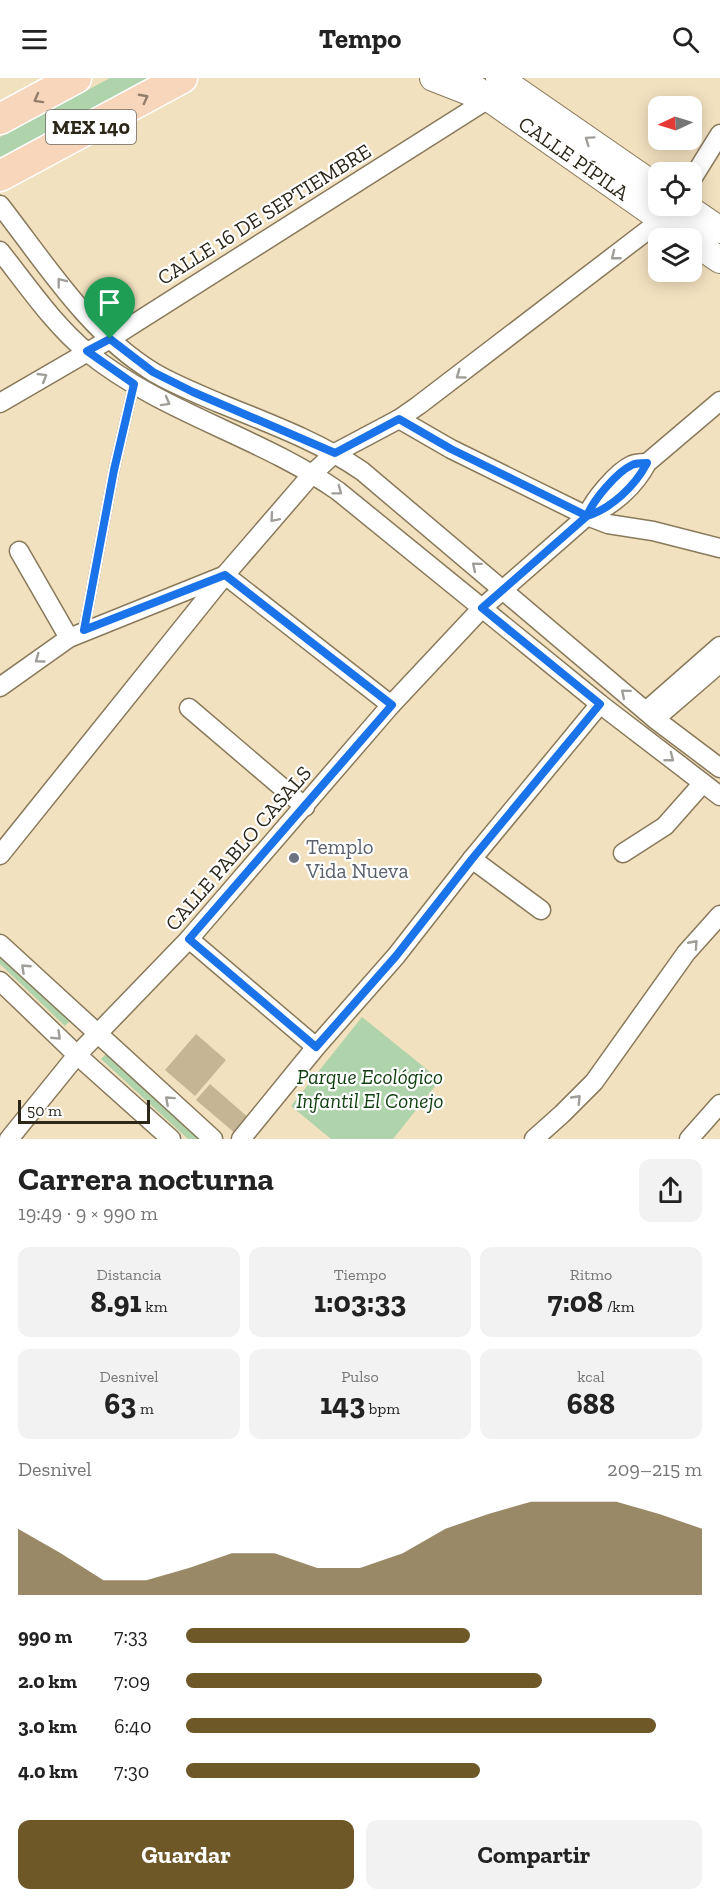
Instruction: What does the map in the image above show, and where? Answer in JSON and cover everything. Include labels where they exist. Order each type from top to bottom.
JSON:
[{"type":"highway","name":"MEX 140","points":[[0,119],[76,78]]},
{"type":"highway","name":"MEX 140","points":[[0,176],[182,78]]},
{"type":"main road","points":[[433,78],[458,89],[498,84]]},
{"type":"main road","name":"CALLE PÍPILA","points":[[460,78],[498,84],[648,182]]},
{"type":"main road","name":"CALLE PÍPILA","points":[[498,84],[648,198]]},
{"type":"main road","name":"CALLE PÍPILA","points":[[670,216],[680,228]]},
{"type":"main road","points":[[699,216],[720,230]]},
{"type":"main road","name":"CALLE PÍPILA","points":[[702,248],[720,260]]},
{"type":"street","name":"CALLE 16 DE SEPTIEMBRE","points":[[0,403],[110,339],[498,84]]},
{"type":"street","points":[[702,163],[720,134]]},
{"type":"street","points":[[0,205],[83,311],[110,339],[153,372],[335,453],[362,471],[651,715],[720,768]]},
{"type":"street","points":[[0,855],[225,575],[313,473],[335,453],[399,419],[475,364],[663,216]]},
{"type":"street","points":[[0,251],[58,323],[87,351],[134,384],[171,405],[313,473],[338,490],[600,704],[720,796]]},
{"type":"street","name":"CALLE PABLO CASALS","points":[[9,1139],[77,1055],[189,939],[392,705],[482,608],[587,516],[601,511],[620,496],[641,474],[647,463],[720,401]]},
{"type":"street","points":[[399,419],[451,449],[587,516],[608,524],[652,531],[720,548]]},
{"type":"street","points":[[19,551],[76,634]]},
{"type":"street","points":[[0,687],[76,634],[225,575]]},
{"type":"street","points":[[225,575],[392,705]]},
{"type":"street","points":[[651,715],[720,646]]},
{"type":"street","points":[[651,715],[720,663]]},
{"type":"street","points":[[241,1139],[316,1047],[396,956],[472,859],[600,704]]},
{"type":"street","points":[[189,708],[305,807]]},
{"type":"street","points":[[623,853],[665,826],[703,783]]},
{"type":"street","points":[[472,859],[541,910]]},
{"type":"street","points":[[534,1139],[594,1082],[686,952],[720,915]]},
{"type":"street","points":[[189,939],[316,1047]]},
{"type":"street","points":[[0,944],[213,1139]]},
{"type":"street","points":[[0,981],[77,1055],[171,1139]]},
{"type":"street","points":[[689,1139],[720,1104]]},
{"type":"lane","points":[[76,634],[134,384]]},
{"type":"green space","points":[[110,78],[150,78],[0,158],[0,137]]},
{"type":"green space","points":[[0,945],[74,1016],[65,1026],[0,964]]},
{"type":"green space","name":"Parque Ecológico Infantil El Conejo","points":[[362,1017],[440,1080],[393,1139],[331,1139],[291,1106]]},
{"type":"green space","points":[[109,1051],[202,1139],[188,1139],[101,1059]]},
{"type":"building","points":[[196,1034],[226,1060],[195,1096],[165,1070]]},
{"type":"building","points":[[210,1084],[250,1119],[236,1134],[196,1100]]},
{"type":"place","name":"Templo Vida Nueva","points":[[294,858]]},
{"type":"route","points":[[110,339],[87,351],[134,384],[114,470],[84,630],[225,575],[392,705],[189,939],[316,1047],[396,956],[472,859],[600,704],[482,608],[587,516],[592,504],[608,485],[633,464],[647,463],[641,474],[620,496],[601,511],[587,516],[451,449],[399,419],[335,453],[193,392],[153,372],[110,339]]}]
